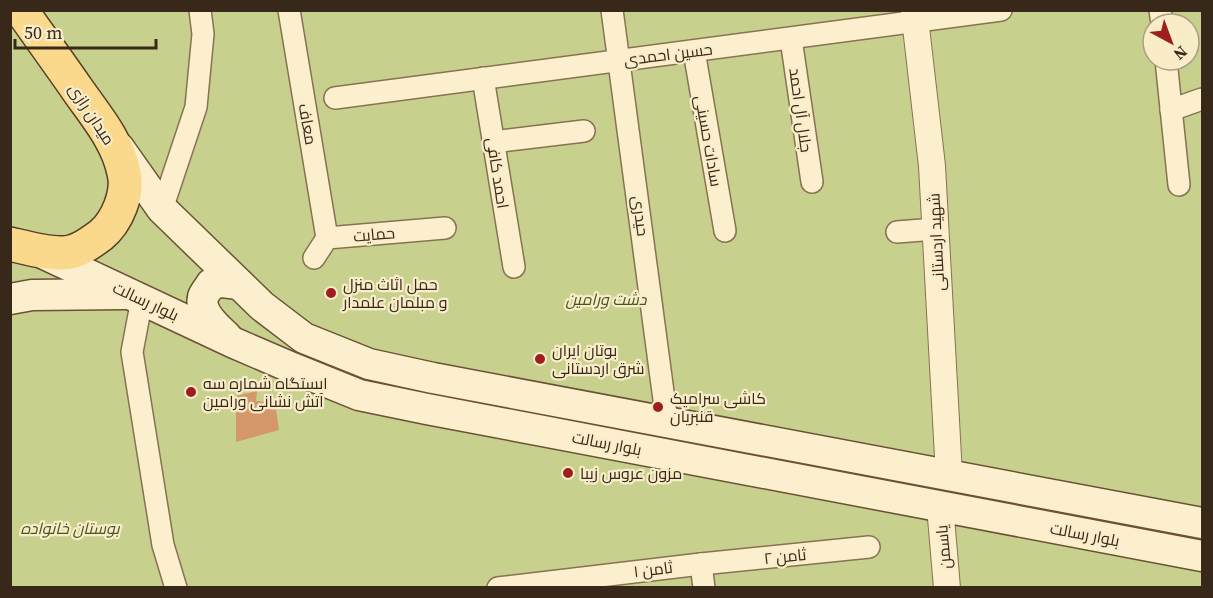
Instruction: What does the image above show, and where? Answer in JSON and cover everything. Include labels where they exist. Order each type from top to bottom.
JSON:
[{"type":"main road","name":"میدان رازی","points":[[21,10],[111,138],[125,174],[124,197],[115,218],[104,232],[89,244],[72,252],[24,247]]},
{"type":"main road","name":"بلوار رسالت","points":[[111,138],[162,209],[262,306],[304,338],[369,364],[1203,523]]},
{"type":"main road","name":"بلوار رسالت","points":[[24,247],[232,342],[359,395],[1203,556]]},
{"type":"main road","points":[[232,342],[208,318],[203,297],[211,284],[222,282],[239,284]]},
{"type":"main road","points":[[10,299],[32,295],[137,297]]},
{"type":"street","points":[[162,209],[196,107],[203,34],[200,10]]},
{"type":"street","name":"معاف","points":[[289,10],[327,238]]},
{"type":"street","name":"حیدری","points":[[612,10],[668,422]]},
{"type":"street","name":"حسین احمدی","points":[[335,98],[791,39],[914,16],[1001,10]]},
{"type":"street","name":"شهید اردستانی","points":[[914,16],[932,166],[949,475]]},
{"type":"street","name":"جلال آل احمد","points":[[791,39],[812,182]]},
{"type":"street","name":"سادات حسینی","points":[[694,51],[725,231]]},
{"type":"street","points":[[1167,72],[1179,185]]},
{"type":"street","name":"احمد کافی","points":[[483,78],[514,267]]},
{"type":"street","points":[[1171,110],[1203,99]]},
{"type":"street","points":[[493,142],[584,131]]},
{"type":"street","name":"حمایت","points":[[327,238],[445,228]]},
{"type":"street","points":[[897,232],[935,229]]},
{"type":"street","points":[[314,258],[327,238]]},
{"type":"street","points":[[137,297],[132,352],[163,545],[176,588]]},
{"type":"street","name":"یاسمن","points":[[939,506],[947,588]]},
{"type":"street","name":"ثامن ۲","points":[[701,564],[869,547]]},
{"type":"street","points":[[701,564],[704,588]]},
{"type":"street","name":"ثامن ۱","points":[[498,588],[701,564]]},
{"type":"green space","name":"دشت ورامین","points":[[10,11],[1202,11],[1202,587],[11,587]]},
{"type":"building","points":[[257,391],[256,401],[275,403],[279,430],[236,442],[236,396]]},
{"type":"place","name":"حمل اثاث منزل و مبلمان علمدار","points":[[331,293]]},
{"type":"place","name":"بوتان ایران شرق اردستانی","points":[[540,359]]},
{"type":"place","name":"ایستگاه شماره سه آتش نشانی ورامین","points":[[191,392]]},
{"type":"place","name":"کاشی سرامیک قنبریان","points":[[658,407]]},
{"type":"place","name":"مزون عروس زیبا","points":[[568,473]]},
{"type":"park label","name":"بوستان خانواده","points":[[70,528]]}]
